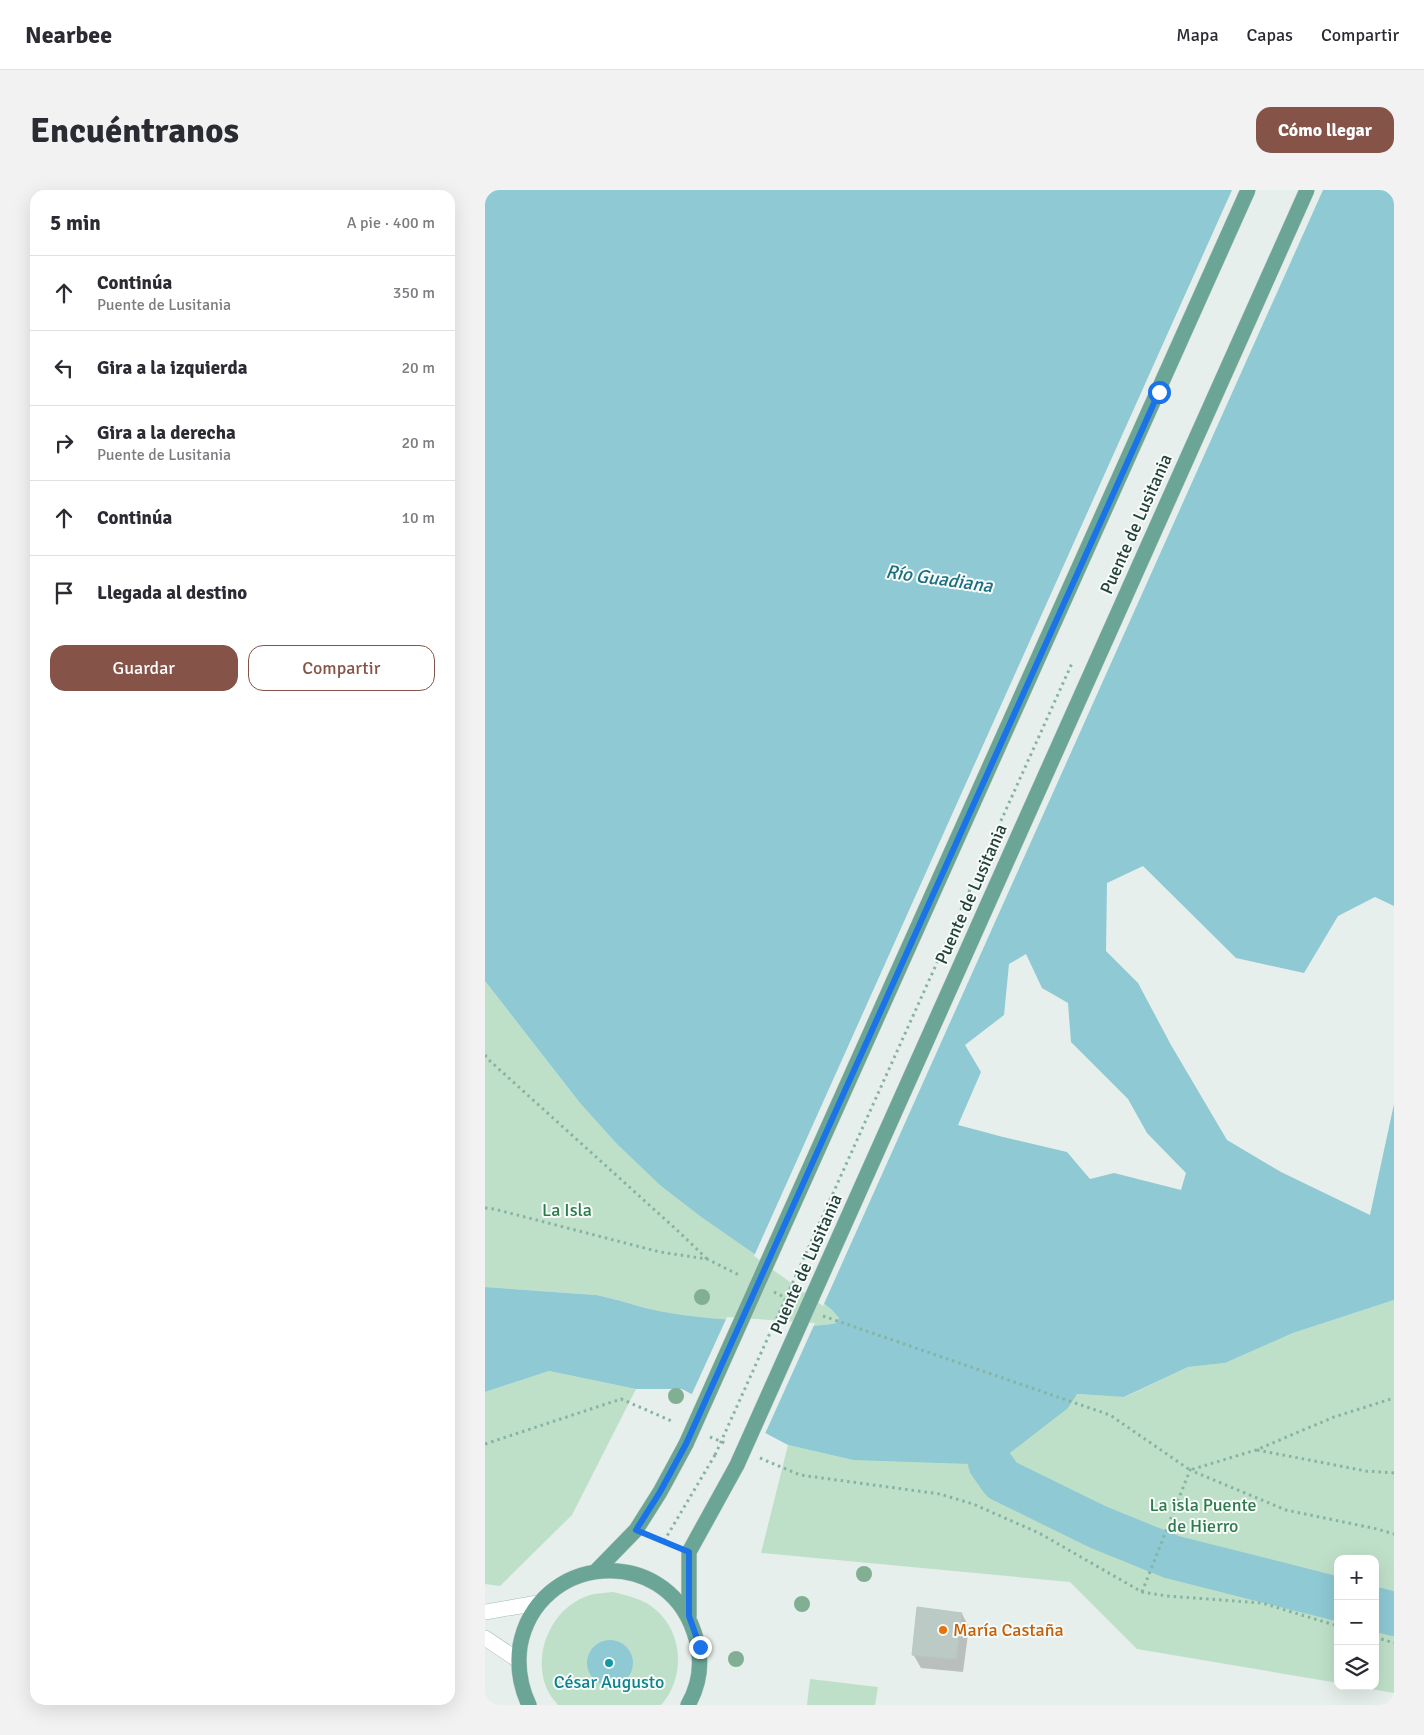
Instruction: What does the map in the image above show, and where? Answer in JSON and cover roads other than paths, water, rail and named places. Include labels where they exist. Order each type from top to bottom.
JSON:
[{"type":"main road","name":"Puente de Lusitania","points":[[597,1570],[636,1530],[660,1492],[686,1444],[1248,190]]},
{"type":"main road","name":"Puente de Lusitania","points":[[689,1616],[689,1552],[737,1464],[1307,190]]},
{"type":"main road","points":[[528,1705],[520,1683],[518,1660],[523,1630],[538,1604],[555,1588],[575,1576],[597,1570],[624,1571],[650,1579],[673,1595],[689,1616],[700,1647],[700,1671],[695,1702]]},
{"type":"main road","points":[[485,1612],[538,1604]]},
{"type":"main road","points":[[485,1638],[518,1660]]},
{"type":"water","name":"Río Guadiana","points":[[485,190],[1394,190],[1394,906],[1375,897],[1338,916],[1304,973],[1236,958],[1143,866],[1107,883],[1106,951],[1138,983],[1171,1045],[1227,1140],[1281,1172],[1370,1215],[1394,1104],[1394,1300],[1293,1333],[1225,1363],[1188,1367],[1124,1397],[1077,1394],[1068,1408],[1011,1452],[990,1463],[853,1460],[788,1445],[682,1389],[636,1389],[549,1371],[485,1392],[485,1287],[596,1295],[659,1311],[715,1318],[812,1326],[836,1323],[839,1318],[808,1291],[700,1216],[660,1185],[615,1142],[580,1103],[485,981]],"holes":[[[1026,954],[1042,988],[1068,1003],[1071,1042],[1128,1099],[1147,1133],[1186,1173],[1181,1190],[1114,1173],[1090,1179],[1067,1152],[958,1125],[981,1072],[965,1045],[1004,1015],[1009,964]]]},
{"type":"water","points":[[615,1640],[619,1641],[629,1650],[632,1654],[632,1672],[623,1682],[615,1686],[605,1686],[597,1682],[588,1672],[587,1658],[591,1650],[601,1641]]},
{"type":"waterway","points":[[990,1463],[1002,1480],[1098,1527],[1172,1557],[1334,1598]]},
{"type":"waterway","points":[[1379,1610],[1394,1614]]},
{"type":"place","name":"María Castaña","points":[[943,1630]]},
{"type":"place","name":"César Augusto","points":[[609,1663]]},
{"type":"park label","name":"La Isla","points":[[567,1210]]},
{"type":"park label","name":"La isla Puente de Hierro","points":[[1203,1515]]}]
